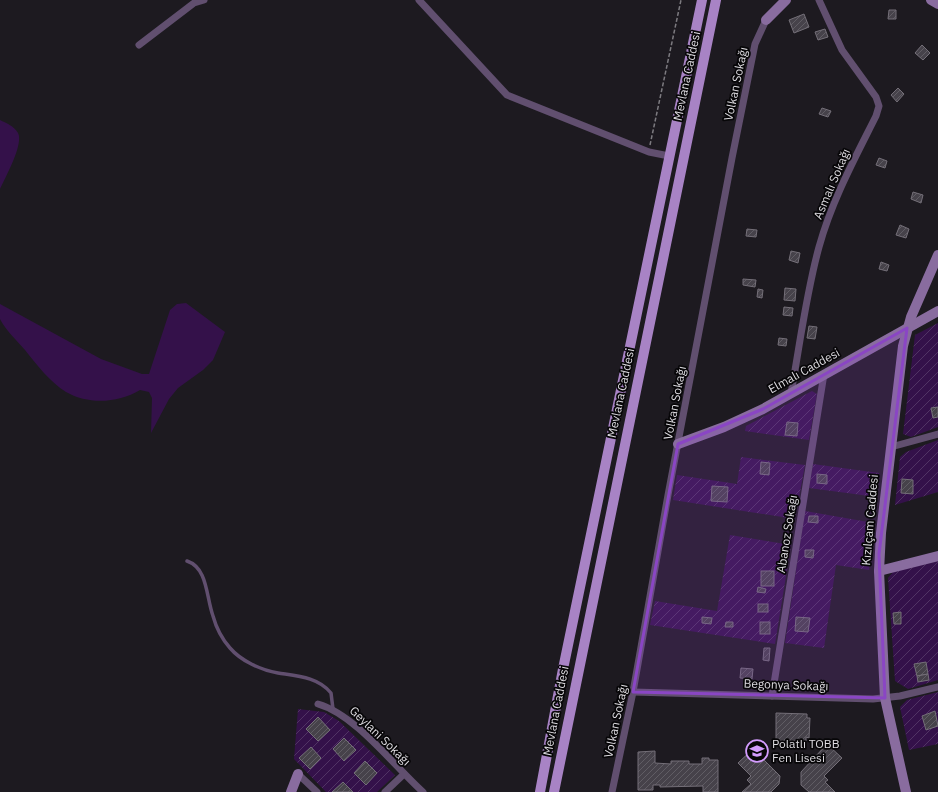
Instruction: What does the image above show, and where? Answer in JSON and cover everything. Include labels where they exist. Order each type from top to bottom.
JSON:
[{"type":"main road","name":"Mevlana Caddesi","points":[[540,792],[563,669],[702,0]]},
{"type":"main road","name":"Mevlana Caddesi","points":[[554,792],[716,0]]},
{"type":"street","points":[[139,45],[194,3],[204,0]]},
{"type":"street","points":[[419,0],[507,95],[648,152],[669,156]]},
{"type":"street","points":[[766,20],[786,0]]},
{"type":"street","name":"Asmalı Sokağı","points":[[792,393],[806,306],[820,245],[845,178],[876,116],[879,106],[876,98],[842,50],[819,0]]},
{"type":"street","points":[[931,0],[938,4]]},
{"type":"street","name":"Volkan Sokağı","points":[[612,792],[633,692],[732,158],[753,55],[758,38],[766,20]]},
{"type":"street","name":"Kızılçam Caddesi","points":[[906,792],[886,698],[878,571],[891,447],[907,328],[938,255]]},
{"type":"street","name":"Elmalı Caddesi","points":[[678,444],[744,418],[792,393],[938,311]]},
{"type":"street","name":"Abanoz Sokağı","points":[[772,696],[824,374]]},
{"type":"street","points":[[891,447],[938,434]]},
{"type":"street","points":[[878,571],[938,556]]},
{"type":"street","name":"Begonya Sokağı","points":[[633,692],[886,698],[938,687]]},
{"type":"street","name":"Geylani Sokağı","points":[[318,704],[333,709],[356,725],[423,792]]},
{"type":"street","points":[[291,792],[298,774],[317,792]]},
{"type":"street","points":[[385,792],[404,774]]},
{"type":"lane","points":[[187,560],[194,563],[204,578],[212,615],[222,637],[230,648],[244,658],[267,670],[318,682],[331,693],[333,709]]},
{"type":"path","points":[[648,152],[681,0]]},
{"type":"highlighted area","points":[[907,328],[879,554],[885,698],[633,692],[678,444],[763,409]]},
{"type":"shaded area","points":[[0,120],[14,128],[18,133],[19,138],[16,153],[0,189]]},
{"type":"shaded area","points":[[186,303],[225,332],[213,360],[203,370],[178,388],[169,399],[151,433],[152,398],[149,392],[140,390],[122,398],[94,401],[66,392],[44,373],[8,331],[0,319],[0,304],[101,359],[142,374],[149,374],[170,310],[177,304]]},
{"type":"shaded area","points":[[938,323],[938,427],[911,437],[903,434],[915,335]]},
{"type":"shaded area","points":[[812,391],[817,394],[809,440],[745,431],[746,426]]},
{"type":"shaded area","points":[[938,440],[938,492],[895,505],[900,457],[906,452]]},
{"type":"shaded area","points":[[741,457],[805,465],[795,519],[673,500],[677,475],[737,484]]},
{"type":"shaded area","points":[[813,464],[879,473],[877,497],[809,488]]},
{"type":"shaded area","points":[[805,511],[874,523],[869,570],[836,565],[824,648],[785,643]]},
{"type":"shaded area","points":[[730,535],[791,545],[775,644],[650,625],[655,601],[717,611]]},
{"type":"shaded area","points":[[938,561],[938,680],[908,689],[895,681],[888,578],[893,572]]},
{"type":"shaded area","points":[[938,692],[938,744],[909,750],[900,707],[907,700]]},
{"type":"shaded area","points":[[298,709],[324,712],[339,721],[395,775],[377,792],[326,792],[294,759]]},
{"type":"building","points":[[889,10],[896,10],[896,19],[888,19]]},
{"type":"building","points":[[804,14],[809,27],[794,33],[789,20]]},
{"type":"building","points":[[825,29],[828,37],[818,40],[815,32]]},
{"type":"building","points":[[922,45],[930,53],[923,60],[915,53]]},
{"type":"building","points":[[898,88],[904,94],[897,102],[891,95]]},
{"type":"building","points":[[822,108],[831,111],[828,117],[819,114]]},
{"type":"building","points":[[879,158],[887,161],[885,168],[876,165]]},
{"type":"building","points":[[913,192],[923,195],[921,203],[911,199]]},
{"type":"building","points":[[900,225],[909,229],[906,238],[896,235]]},
{"type":"building","points":[[747,229],[757,230],[756,237],[746,236]]},
{"type":"building","points":[[791,251],[800,253],[798,263],[789,260]]},
{"type":"building","points":[[881,262],[889,265],[887,271],[879,269]]},
{"type":"building","points":[[743,279],[756,280],[755,287],[743,285]]},
{"type":"building","points":[[785,288],[796,289],[795,301],[784,300]]},
{"type":"building","points":[[758,289],[763,290],[762,298],[757,297]]},
{"type":"building","points":[[784,307],[793,308],[792,316],[783,315]]},
{"type":"building","points":[[809,326],[817,327],[815,339],[807,338]]},
{"type":"building","points":[[779,338],[787,339],[786,346],[778,345]]},
{"type":"building","points":[[938,407],[938,417],[933,418],[931,408]]},
{"type":"building","points":[[787,422],[798,423],[797,436],[785,435]]},
{"type":"building","points":[[761,462],[770,463],[769,475],[760,474]]},
{"type":"building","points":[[817,474],[827,475],[827,484],[817,483]]},
{"type":"building","points":[[902,479],[913,480],[913,494],[901,493]]},
{"type":"building","points":[[712,486],[728,487],[727,502],[711,501]]},
{"type":"building","points":[[809,516],[818,516],[818,523],[808,522]]},
{"type":"building","points":[[805,550],[814,550],[813,558],[805,557]]},
{"type":"building","points":[[761,571],[774,571],[774,586],[761,586]]},
{"type":"building","points":[[758,587],[766,589],[765,593],[757,592]]},
{"type":"building","points":[[758,604],[768,604],[768,612],[758,612]]},
{"type":"building","points":[[901,612],[901,624],[894,624],[893,613]]},
{"type":"building","points":[[702,617],[712,618],[711,624],[702,623]]},
{"type":"building","points":[[796,617],[810,618],[808,632],[795,631]]},
{"type":"building","points":[[726,622],[733,622],[733,627],[725,627]]},
{"type":"building","points":[[760,622],[770,622],[770,634],[760,634]]},
{"type":"building","points":[[764,648],[770,648],[769,661],[763,660]]},
{"type":"building","points":[[926,662],[928,674],[917,676],[914,664]]},
{"type":"building","points":[[741,668],[753,669],[752,679],[740,678]]},
{"type":"building","points":[[928,674],[929,680],[918,682],[917,676]]},
{"type":"building","points":[[935,711],[938,726],[926,730],[922,716]]},
{"type":"building","points":[[776,713],[807,714],[807,718],[810,718],[809,738],[806,737],[806,741],[776,741]]},
{"type":"building","points":[[318,717],[330,730],[318,741],[306,729]]},
{"type":"building","points":[[344,738],[356,750],[344,761],[333,749]]},
{"type":"building","points":[[827,744],[842,758],[824,776],[828,780],[825,782],[835,792],[809,792],[801,785],[801,772]]},
{"type":"building","points":[[311,747],[321,758],[310,769],[299,758]]},
{"type":"building","points":[[753,749],[780,776],[779,784],[771,792],[742,792],[751,784],[747,780],[751,776],[738,763]]},
{"type":"building","points":[[655,751],[655,763],[671,764],[671,761],[689,761],[689,764],[702,764],[702,758],[718,760],[718,792],[703,792],[703,786],[660,787],[660,785],[653,785],[653,790],[638,790],[638,752]]},
{"type":"building","points":[[365,761],[377,773],[366,785],[354,773]]},
{"type":"building","points":[[343,782],[353,792],[332,792]]},
{"type":"place","name":"Polatlı TOBB Fen Lisesi","points":[[757,751]]}]
